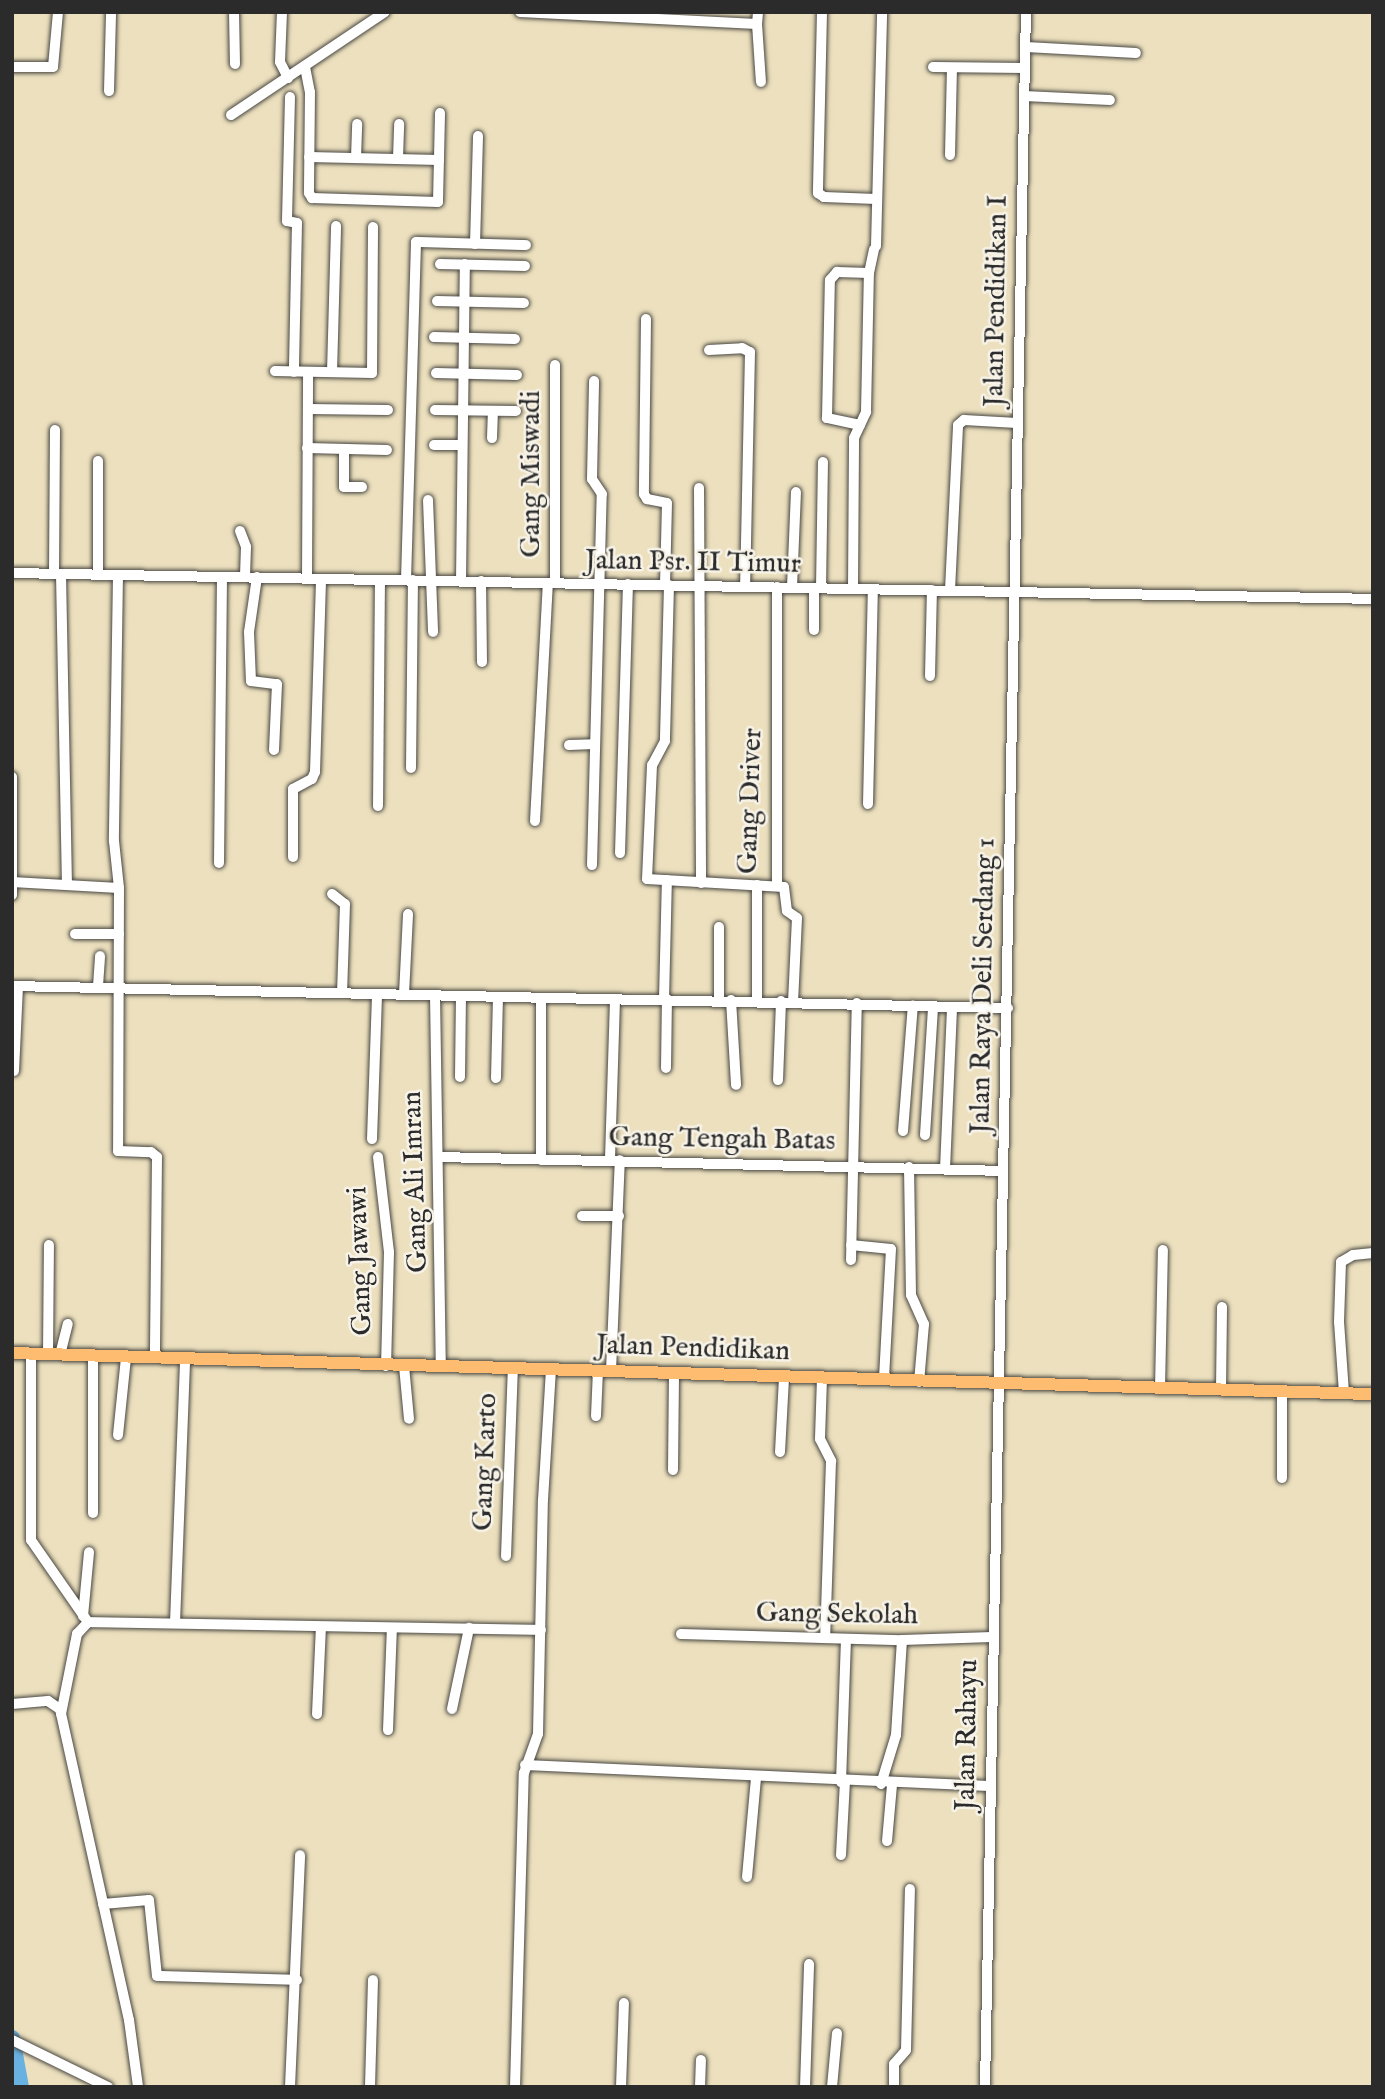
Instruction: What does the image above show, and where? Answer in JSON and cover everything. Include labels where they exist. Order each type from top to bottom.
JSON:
[{"type":"main road","name":"Jalan Pendidikan","points":[[12,1353],[32,1354],[54,1349],[93,1356],[386,1366],[1373,1394]]},
{"type":"street","points":[[12,67],[53,67],[58,12]]},
{"type":"street","points":[[109,91],[111,12]]},
{"type":"street","points":[[234,12],[235,64]]},
{"type":"street","points":[[282,12],[285,73]]},
{"type":"street","points":[[231,115],[285,73],[305,67],[385,12]]},
{"type":"street","points":[[520,12],[691,16],[757,24]]},
{"type":"street","points":[[758,12],[761,82]]},
{"type":"street","points":[[822,12],[818,193],[824,197],[876,199]]},
{"type":"street","points":[[853,588],[854,438],[866,412],[869,273],[875,248],[882,12]]},
{"type":"street","name":"Jalan Pendidikan I","points":[[1015,590],[1026,12]]},
{"type":"street","points":[[1026,47],[1136,53]]},
{"type":"street","points":[[305,67],[310,92],[309,157],[312,198],[435,203],[439,199],[440,113]]},
{"type":"street","points":[[933,68],[1025,68]]},
{"type":"street","points":[[950,155],[952,68]]},
{"type":"street","points":[[1024,96],[1110,100]]},
{"type":"street","points":[[290,97],[287,220],[297,223],[294,372]]},
{"type":"street","points":[[356,158],[357,124]]},
{"type":"street","points":[[398,158],[399,124]]},
{"type":"street","points":[[475,244],[478,136]]},
{"type":"street","points":[[309,157],[439,160]]},
{"type":"street","points":[[332,372],[336,226]]},
{"type":"street","points":[[275,371],[372,373],[373,227]]},
{"type":"street","points":[[411,768],[409,580],[416,242],[526,245]]},
{"type":"street","points":[[440,264],[525,266]]},
{"type":"street","points":[[461,581],[465,264]]},
{"type":"street","points":[[860,425],[827,418],[830,280],[833,273],[869,273]]},
{"type":"street","points":[[437,301],[524,303]]},
{"type":"street","points":[[646,319],[644,494],[647,499],[667,503],[665,741],[653,760],[647,879],[757,885]]},
{"type":"street","points":[[434,337],[515,339]]},
{"type":"street","points":[[709,351],[742,348],[750,352],[745,586]]},
{"type":"street","name":"Gang Miswadi","points":[[535,821],[552,583],[555,365]]},
{"type":"street","points":[[307,578],[308,372]]},
{"type":"street","points":[[436,373],[517,374]]},
{"type":"street","points":[[592,865],[602,494],[592,479],[594,381]]},
{"type":"street","points":[[308,409],[388,410]]},
{"type":"street","points":[[435,410],[516,411]]},
{"type":"street","points":[[492,438],[493,411]]},
{"type":"street","points":[[950,590],[958,425],[964,420],[1017,423]]},
{"type":"street","points":[[55,430],[67,884]]},
{"type":"street","points":[[434,444],[461,446]]},
{"type":"street","points":[[307,448],[387,450]]},
{"type":"street","points":[[344,449],[344,487],[362,487]]},
{"type":"street","points":[[98,461],[98,575]]},
{"type":"street","points":[[814,630],[823,462]]},
{"type":"street","points":[[699,488],[702,586],[701,883]]},
{"type":"street","points":[[792,587],[796,492]]},
{"type":"street","points":[[428,500],[429,582],[433,632]]},
{"type":"street","points":[[240,531],[246,547],[245,577]]},
{"type":"street","name":"Jalan Psr. II Timur","points":[[12,573],[1015,590],[1373,599]]},
{"type":"street","points":[[118,575],[114,841],[119,888],[118,1151],[151,1152],[157,1157],[155,1358]]},
{"type":"street","points":[[219,863],[222,577]]},
{"type":"street","points":[[257,578],[249,632],[251,681],[277,684],[274,750]]},
{"type":"street","points":[[293,857],[293,789],[312,779],[315,772],[321,579]]},
{"type":"street","points":[[378,806],[380,580]]},
{"type":"street","points":[[481,581],[482,662]]},
{"type":"street","points":[[620,853],[628,584]]},
{"type":"street","name":"Gang Driver","points":[[757,1001],[757,885],[777,886],[777,587]]},
{"type":"street","points":[[868,804],[873,589]]},
{"type":"street","points":[[930,676],[932,590]]},
{"type":"street","name":"Jalan Raya Deli Serdang 1","points":[[998,1383],[1015,590]]},
{"type":"street","points":[[569,745],[594,744]]},
{"type":"street","points":[[12,777],[12,895]]},
{"type":"street","points":[[666,1068],[667,880]]},
{"type":"street","points":[[14,882],[119,888]]},
{"type":"street","points":[[777,886],[785,888],[787,911],[797,918],[793,1002]]},
{"type":"street","points":[[332,894],[345,904],[342,993]]},
{"type":"street","points":[[404,995],[408,914]]},
{"type":"street","points":[[719,927],[719,1000]]},
{"type":"street","points":[[75,934],[119,934]]},
{"type":"street","points":[[98,986],[100,956]]},
{"type":"street","points":[[14,1071],[15,986],[120,986],[1008,1008]]},
{"type":"street","points":[[372,1139],[377,994]]},
{"type":"street","name":"Gang Ali Imran","points":[[435,995],[436,1145],[440,1157],[441,1367]]},
{"type":"street","points":[[460,1077],[461,996]]},
{"type":"street","points":[[496,1078],[498,997]]},
{"type":"street","points":[[541,998],[541,1160]]},
{"type":"street","points":[[596,1416],[605,1371],[619,1216],[615,1160],[615,999]]},
{"type":"street","points":[[731,1000],[736,1084]]},
{"type":"street","points":[[778,1080],[781,1002]]},
{"type":"street","points":[[851,1260],[851,1166],[857,1003]]},
{"type":"street","points":[[903,1131],[913,1005]]},
{"type":"street","points":[[925,1135],[933,1007]]},
{"type":"street","points":[[945,1169],[952,1007]]},
{"type":"street","name":"Gang Jawawi","points":[[378,1157],[389,1252],[386,1366]]},
{"type":"street","name":"Gang Tengah Batas","points":[[440,1157],[1003,1171]]},
{"type":"street","points":[[909,1167],[911,1295],[925,1324],[919,1382]]},
{"type":"street","points":[[582,1216],[619,1216]]},
{"type":"street","points":[[48,1245],[54,1349]]},
{"type":"street","points":[[851,1245],[891,1249],[884,1380]]},
{"type":"street","points":[[1160,1389],[1163,1250]]},
{"type":"street","points":[[1344,1393],[1341,1262],[1353,1255],[1373,1253]]},
{"type":"street","points":[[1221,1390],[1222,1307]]},
{"type":"street","points":[[54,1349],[68,1324]]},
{"type":"street","points":[[32,1354],[31,1540],[83,1623]]},
{"type":"street","points":[[93,1356],[93,1513]]},
{"type":"street","points":[[118,1436],[125,1357]]},
{"type":"street","points":[[174,1623],[185,1359]]},
{"type":"street","points":[[404,1366],[409,1419]]},
{"type":"street","name":"Gang Karto","points":[[506,1556],[513,1369]]},
{"type":"street","points":[[515,2087],[526,1765],[538,1734],[551,1370]]},
{"type":"street","points":[[673,1470],[674,1373]]},
{"type":"street","points":[[780,1452],[784,1377]]},
{"type":"street","points":[[822,1378],[820,1439],[831,1461],[825,1637]]},
{"type":"street","name":"Jalan Rahayu","points":[[985,2087],[998,1383]]},
{"type":"street","points":[[1282,1392],[1282,1478]]},
{"type":"street","points":[[61,1714],[83,1623],[89,1552]]},
{"type":"street","points":[[83,1623],[541,1630]]},
{"type":"street","points":[[317,1714],[321,1627]]},
{"type":"street","points":[[388,1730],[391,1628]]},
{"type":"street","points":[[452,1709],[469,1628]]},
{"type":"street","name":"Gang Sekolah","points":[[681,1634],[902,1640],[992,1637]]},
{"type":"street","points":[[841,1855],[846,1639]]},
{"type":"street","points":[[887,1840],[886,1784],[895,1744],[902,1640]]},
{"type":"street","points":[[12,1704],[54,1702],[61,1714],[129,2020],[138,2087]]},
{"type":"street","points":[[526,1765],[886,1784],[990,1786]]},
{"type":"street","points":[[747,1877],[756,1778]]},
{"type":"street","points":[[290,2087],[297,1980],[300,1855]]},
{"type":"street","points":[[894,2087],[894,2064],[906,2050],[910,1889]]},
{"type":"street","points":[[103,1904],[149,1900],[156,1976],[297,1980]]},
{"type":"street","points":[[805,2087],[809,1964]]},
{"type":"street","points":[[370,2087],[373,1980]]},
{"type":"street","points":[[621,2087],[624,2003]]},
{"type":"street","points":[[832,2087],[836,2033]]},
{"type":"street","points":[[12,2040],[108,2087]]},
{"type":"street","points":[[700,2087],[701,2060]]},
{"type":"waterway","points":[[12,2038],[21,2087]]}]
